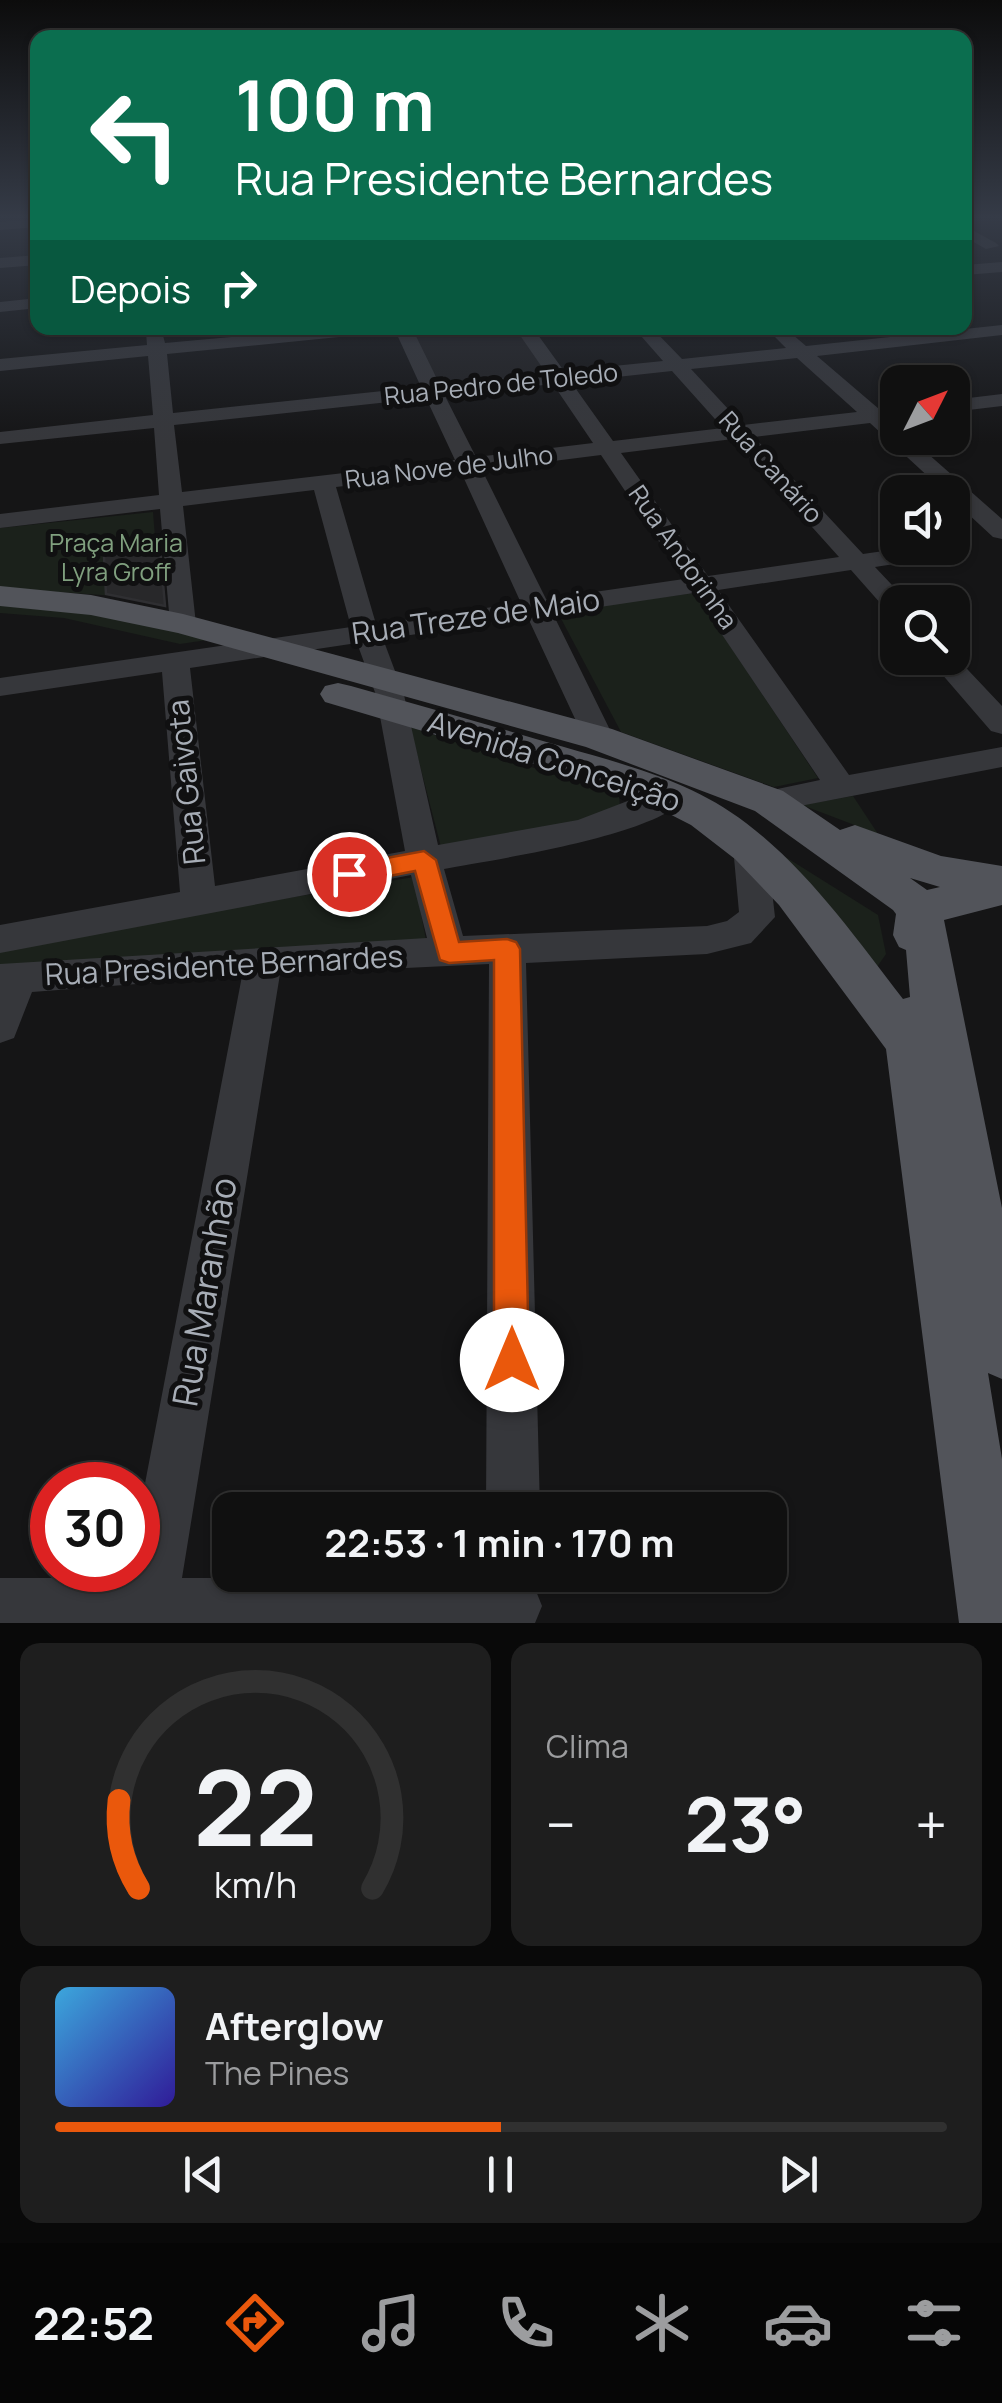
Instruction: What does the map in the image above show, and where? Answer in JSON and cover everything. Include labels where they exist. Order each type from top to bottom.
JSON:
[{"type":"main road","name":"Avenida Conceição","points":[[0,596],[91,605],[266,647],[672,795],[750,847],[810,912],[910,1043],[987,1466],[994,1623]]},
{"type":"main road","name":"Avenida Conceição","points":[[0,617],[102,630],[191,658],[599,738],[769,801],[919,909]]},
{"type":"main road","points":[[672,795],[756,832],[855,884],[919,909],[994,901]]},
{"type":"main road","points":[[769,801],[902,860],[962,878],[994,901]]},
{"type":"main road","points":[[930,978],[952,938],[994,901]]},
{"type":"main road","points":[[919,909],[926,928],[930,978],[1002,1348]]},
{"type":"main road","points":[[910,1043],[910,988],[919,909]]},
{"type":"street","points":[[0,307],[30,304]]},
{"type":"street","name":"Rua Pedro de Toledo","points":[[972,333],[1002,330]]},
{"type":"street","points":[[155,335],[183,624]]},
{"type":"street","points":[[0,365],[308,335]]},
{"type":"street","points":[[406,335],[540,608],[599,738]]},
{"type":"street","name":"Rua Andorinha","points":[[529,335],[841,787]]},
{"type":"street","name":"Rua Canário","points":[[650,335],[880,587]]},
{"type":"street","points":[[783,335],[880,410]]},
{"type":"street","name":"Rua Pedro de Toledo","points":[[0,438],[952,335]]},
{"type":"street","points":[[970,404],[1002,400]]},
{"type":"street","name":"Rua Nove de Julho","points":[[0,521],[880,415]]},
{"type":"street","points":[[912,455],[977,542]]},
{"type":"street","points":[[323,483],[366,633],[390,695],[424,860],[449,952]]},
{"type":"street","name":"Rua Treze de Maio","points":[[0,687],[977,542]]},
{"type":"street","name":"Rua Gaivota","points":[[191,658],[199,903]]},
{"type":"street","points":[[957,675],[1002,724]]},
{"type":"street","points":[[769,801],[1002,757]]},
{"type":"street","points":[[0,939],[581,831],[634,814],[672,795]]},
{"type":"street","name":"Rua Presidente Bernardes","points":[[9,979],[264,960],[707,940],[738,933],[757,916],[750,847]]},
{"type":"street","points":[[507,949],[513,1492]]},
{"type":"street","name":"Rua Maranhão","points":[[148,1614],[264,960]]},
{"type":"street","points":[[0,1026],[9,979]]},
{"type":"street","points":[[0,1606],[148,1614],[514,1601]]},
{"type":"shaded area","points":[[411,335],[522,335],[548,376],[441,385]]},
{"type":"green space","name":"Praça Maria Lyra Groff","points":[[153,512],[160,599],[0,588],[0,528]]},
{"type":"green space","points":[[695,593],[818,778],[774,787],[621,732],[557,611]]},
{"type":"green space","points":[[0,601],[71,606],[214,639],[180,644],[64,618],[0,613]]},
{"type":"green space","points":[[410,727],[619,796],[621,814],[441,847]]},
{"type":"green space","points":[[853,796],[878,834],[802,805]]},
{"type":"green space","points":[[784,856],[878,915],[886,954],[870,977]]},
{"type":"green space","points":[[414,877],[426,940],[0,972],[0,946]]},
{"type":"building","points":[[160,549],[165,606],[106,594],[104,556]]},
{"type":"route","points":[[349,874],[424,860],[449,952],[507,949],[512,1360]]}]
